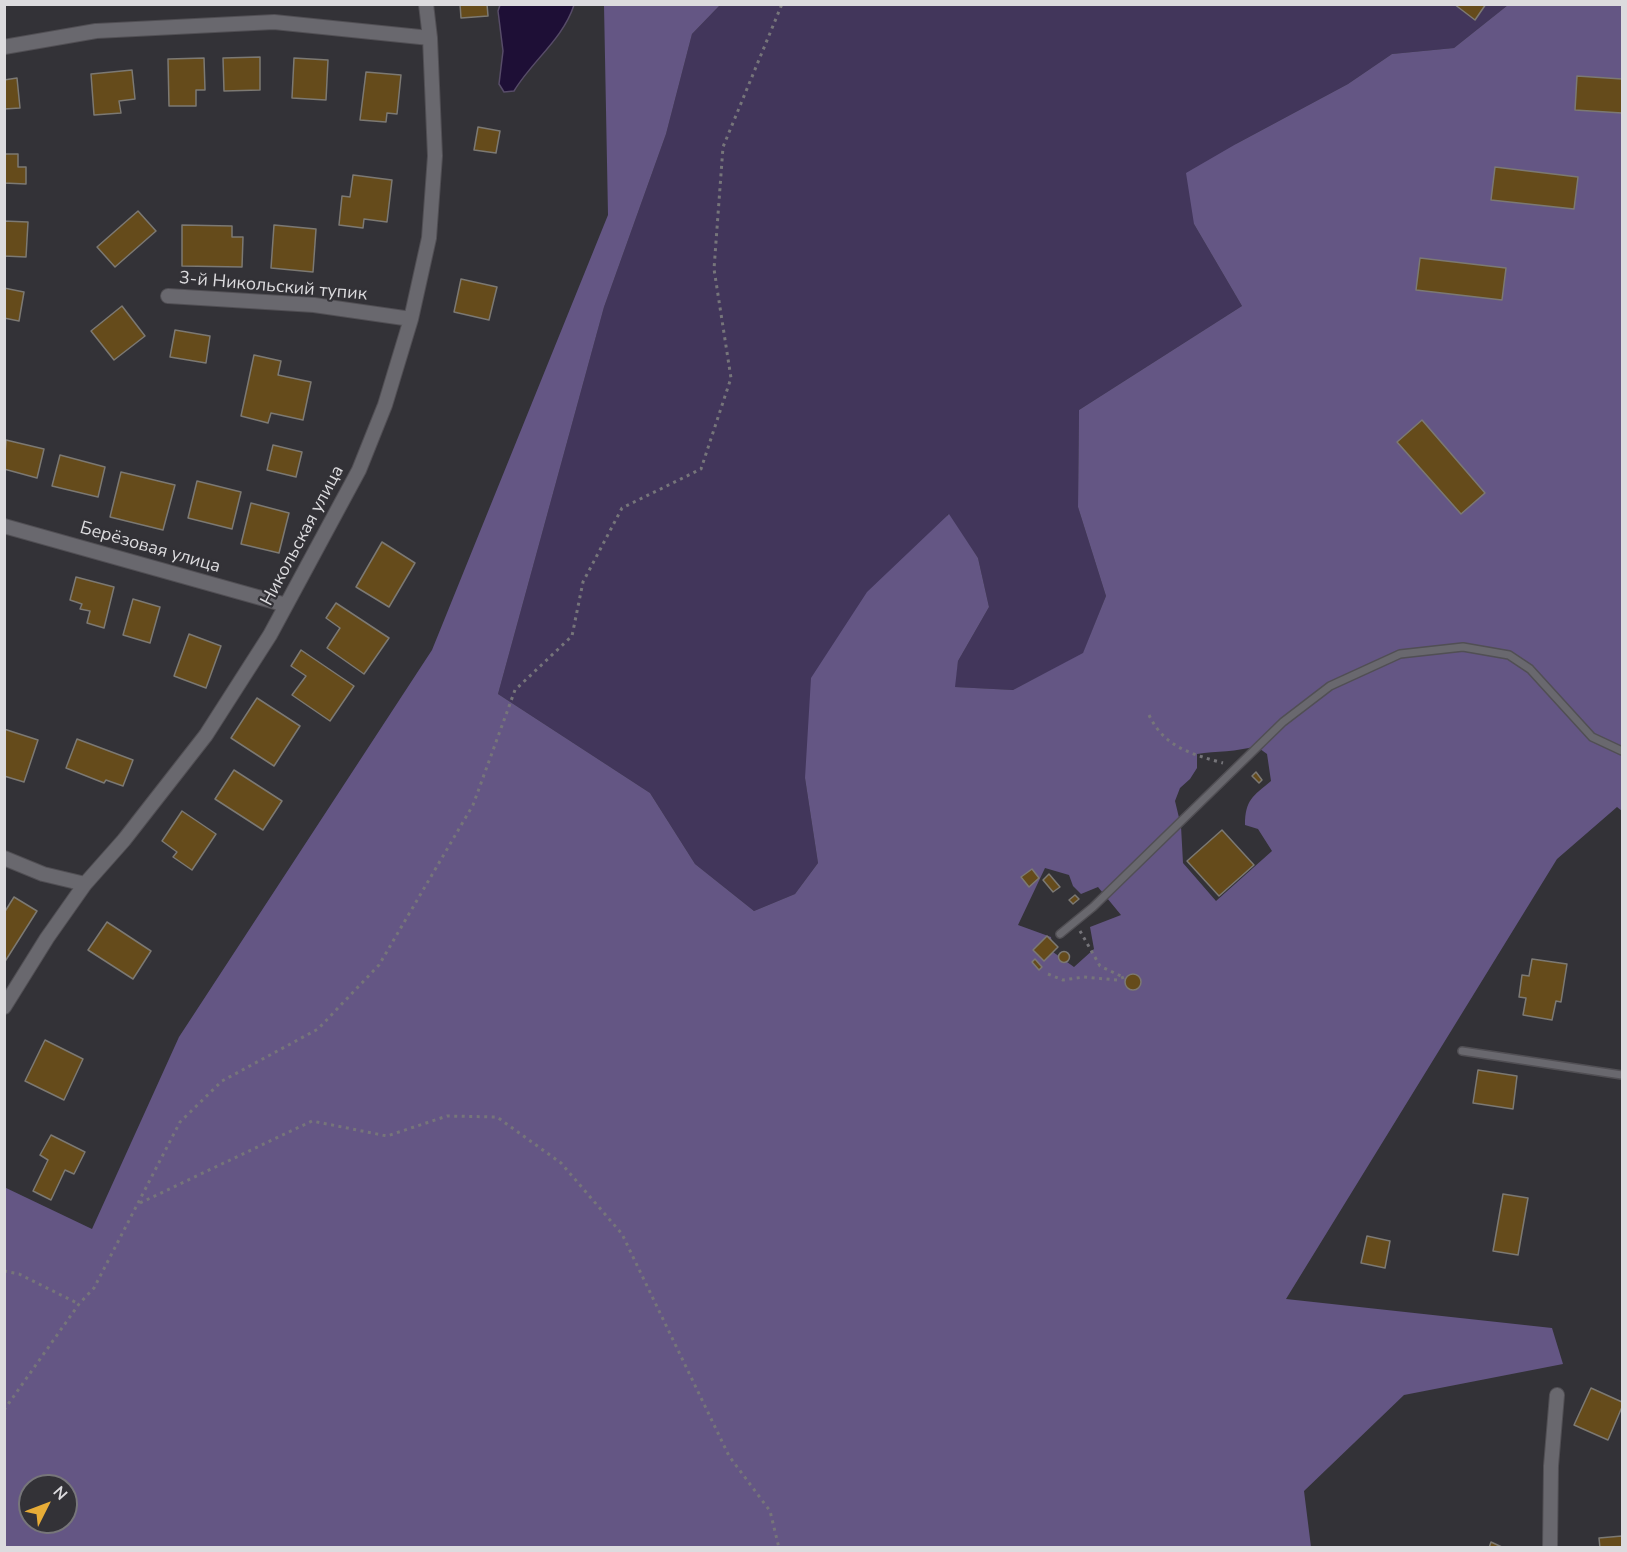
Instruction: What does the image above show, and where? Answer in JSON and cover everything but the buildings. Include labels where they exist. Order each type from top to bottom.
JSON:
[{"type":"street","name":"Никольская улица","points":[[4,1007],[47,938],[85,884],[124,840],[206,735],[270,635],[359,470],[385,405],[411,319],[429,238],[435,156],[430,38],[426,4]]},
{"type":"street","points":[[4,47],[96,31],[274,22],[430,38]]},
{"type":"street","name":"3-й Никольский тупик","points":[[168,296],[314,305],[411,319]]},
{"type":"street","name":"Берёзовая улица","points":[[4,526],[286,605]]},
{"type":"street","points":[[4,858],[43,874],[85,884]]},
{"type":"street","points":[[1550,1548],[1551,1466],[1557,1395]]},
{"type":"lane","points":[[1060,934],[1093,907],[1283,722],[1330,686],[1400,654],[1463,647],[1509,655],[1530,669],[1592,737],[1623,751]]},
{"type":"lane","points":[[1462,1051],[1623,1075]]},
{"type":"path","points":[[4,1410],[79,1305],[94,1288],[180,1122],[222,1081],[318,1029],[379,965],[473,805],[515,690],[572,636],[583,582],[622,508],[701,469],[731,378],[714,269],[723,147],[782,4]]},
{"type":"path","points":[[1149,715],[1155,728],[1172,744],[1205,757],[1239,765]]},
{"type":"path","points":[[1048,974],[1063,980],[1084,977],[1117,980],[1124,977],[1100,966],[1086,938],[1074,922]]},
{"type":"path","points":[[139,1204],[312,1121],[387,1136],[447,1116],[497,1117],[561,1163],[622,1234],[729,1456],[770,1511],[779,1548]]},
{"type":"path","points":[[4,1271],[19,1274],[79,1305]]},
{"type":"shaded area","points":[[500,5],[574,5],[563,29],[514,91],[504,92],[499,84],[503,51],[498,11]]},
{"type":"shaded area","points":[[604,5],[720,5],[692,34],[666,134],[604,307],[498,694],[650,793],[695,864],[754,911],[795,894],[818,863],[805,778],[811,678],[867,592],[949,514],[978,558],[989,607],[958,661],[955,687],[1013,690],[1083,653],[1106,596],[1078,507],[1079,410],[1242,306],[1194,224],[1186,173],[1348,84],[1392,54],[1454,48],[1508,5],[1622,5],[1622,811],[1617,807],[1557,859],[1286,1299],[1552,1328],[1563,1364],[1404,1395],[1304,1491],[1311,1547],[5,1547],[4,1187],[92,1229],[179,1037],[432,650],[608,215]],"holes":[[[1256,746],[1267,754],[1271,781],[1248,804],[1245,825],[1258,829],[1272,851],[1216,901],[1183,863],[1181,826],[1175,801],[1180,788],[1197,768],[1197,754]],[[1045,868],[1069,875],[1073,886],[1081,894],[1098,887],[1121,915],[1090,927],[1094,949],[1074,967],[1053,952],[1051,937],[1018,925]]]},
{"type":"shaded area","points":[[720,5],[1508,5],[1454,48],[1392,54],[1348,84],[1236,144],[1194,224],[1242,306],[1079,410],[1078,507],[1106,596],[1083,654],[1013,690],[954,687],[958,661],[989,607],[978,558],[948,514],[805,778],[818,863],[795,894],[754,911],[695,864],[650,793],[498,694],[604,307],[666,134],[692,34]]}]
